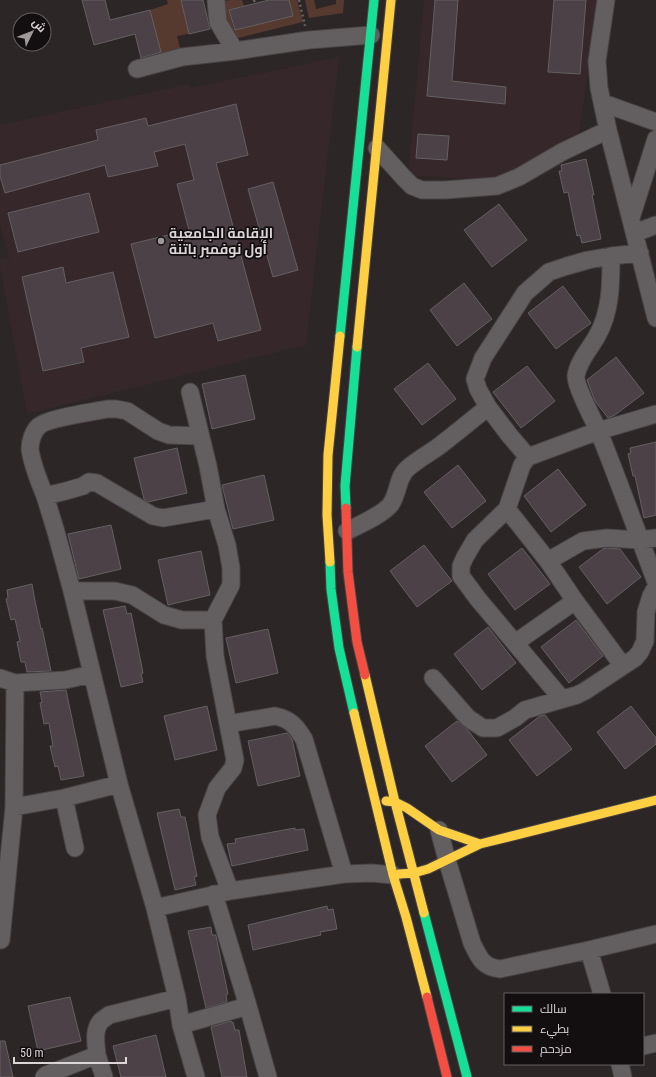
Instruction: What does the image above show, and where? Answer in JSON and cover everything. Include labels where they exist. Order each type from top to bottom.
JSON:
[{"type":"main road","points":[[374,0],[328,455],[327,515],[331,589],[339,648],[375,800],[393,875],[406,917],[447,1077]]},
{"type":"main road","points":[[391,0],[345,486],[348,572],[356,642],[394,802],[467,1077]]},
{"type":"main road","points":[[375,800],[394,802],[407,808],[439,830],[480,844]]},
{"type":"main road","points":[[393,875],[414,873],[428,869],[480,844],[656,800]]},
{"type":"street","points":[[606,0],[597,61],[599,88],[608,130],[640,253],[652,283],[656,318]]},
{"type":"street","points":[[216,1],[218,22],[235,51]]},
{"type":"street","points":[[137,69],[182,57],[308,40],[370,35]]},
{"type":"street","points":[[603,103],[656,122]]},
{"type":"street","points":[[377,148],[412,186],[422,190],[445,190],[497,186],[519,177],[562,152],[608,130]]},
{"type":"street","points":[[633,226],[656,139]]},
{"type":"street","points":[[633,226],[656,226]]},
{"type":"street","points":[[528,457],[488,407],[478,389],[475,378],[483,358],[525,293],[549,272],[588,260],[640,253]]},
{"type":"street","points":[[611,256],[611,274],[607,310],[598,335],[583,357],[576,376],[578,385],[598,431],[648,539],[656,582]]},
{"type":"street","points":[[190,392],[208,466],[216,509],[227,545],[231,568],[231,585],[213,620],[215,656],[235,760],[233,768],[217,788],[207,815],[210,837],[248,1006],[268,1077]]},
{"type":"street","points":[[347,531],[382,512],[390,505],[403,472],[408,467],[439,446],[488,407]]},
{"type":"street","points":[[196,1077],[181,1025],[177,998],[155,908],[119,784],[72,591],[56,532],[33,463],[30,447],[33,435],[38,426],[47,421],[107,409],[127,411],[158,431],[169,435],[200,436]]},
{"type":"street","points":[[562,699],[478,599],[461,576],[461,566],[475,540],[507,509],[522,465],[528,457],[598,431],[656,414]]},
{"type":"street","points":[[45,496],[77,488],[89,482],[97,483],[153,516],[163,518],[216,509]]},
{"type":"street","points":[[507,509],[548,561],[575,601],[623,666]]},
{"type":"street","points":[[548,561],[583,541],[607,538],[648,539]]},
{"type":"street","points":[[433,678],[468,718],[483,728],[497,728],[515,718],[525,710],[577,695],[585,691],[635,658],[640,652],[645,641],[646,612],[651,596],[656,587]]},
{"type":"street","points":[[72,591],[115,591],[132,595],[164,615],[182,620],[213,620]]},
{"type":"street","points":[[515,642],[575,601]]},
{"type":"street","points":[[1,940],[14,807],[8,681],[65,680],[92,674]]},
{"type":"street","points":[[228,724],[275,716],[282,717],[290,721],[298,729],[304,739],[344,874]]},
{"type":"street","points":[[14,807],[64,798],[119,784]]},
{"type":"street","points":[[64,798],[75,848]]},
{"type":"street","points":[[439,830],[472,943],[478,956],[483,963],[488,966],[500,969],[656,934]]},
{"type":"street","points":[[155,908],[222,892],[344,874],[372,873],[393,875]]},
{"type":"street","points":[[589,950],[602,993]]},
{"type":"street","points":[[104,1077],[97,1055],[95,1038],[97,1028],[101,1021],[109,1015],[177,998]]},
{"type":"street","points":[[181,1025],[248,1006]]},
{"type":"street","points":[[644,1046],[656,1043]]},
{"type":"street","points":[[44,1077],[97,1055]]},
{"type":"street","points":[[620,1065],[623,1077]]},
{"type":"path","points":[[254,0],[255,4]]},
{"type":"path","points":[[299,0],[308,40]]},
{"type":"path","points":[[298,25],[305,23]]},
{"type":"shaded area","points":[[167,0],[181,0],[189,34],[177,36],[181,52],[162,58],[150,10],[168,4]]},
{"type":"shaded area","points":[[242,0],[244,6],[229,10],[234,30],[293,16],[289,0],[297,0],[303,22],[234,39],[219,2]]},
{"type":"shaded area","points":[[305,0],[314,0],[316,9],[336,4],[336,0],[344,0],[343,13],[309,18]]},
{"type":"shaded area","points":[[424,0],[598,0],[578,142],[495,181],[408,175]]},
{"type":"shaded area","name":"الإقامة الجامعية أول نوفمبر باتنة","points":[[339,57],[306,345],[27,414],[0,266],[0,259],[9,257],[0,225],[0,125],[189,84],[190,88]]},
{"type":"building","points":[[82,0],[105,0],[110,20],[150,10],[161,52],[141,58],[135,34],[94,45]]},
{"type":"building","points":[[181,0],[203,0],[210,29],[189,34]]},
{"type":"building","points":[[269,0],[289,0],[293,16],[235,30],[229,10]]},
{"type":"building","points":[[435,0],[458,0],[452,81],[506,87],[505,104],[427,96]]},
{"type":"building","points":[[554,0],[586,0],[580,74],[548,72]]},
{"type":"building","points":[[236,104],[248,155],[216,163],[261,330],[218,341],[213,323],[155,338],[131,244],[189,230],[177,184],[194,180],[185,144],[154,152],[158,166],[108,177],[105,165],[5,193],[0,176],[0,165],[98,140],[96,130],[146,118],[148,126]]},
{"type":"building","points":[[418,134],[449,136],[447,160],[416,158]]},
{"type":"building","points":[[586,159],[594,195],[592,195],[601,239],[582,243],[580,235],[577,236],[568,192],[564,193],[559,171],[562,171],[561,165]]},
{"type":"building","points":[[273,182],[298,270],[273,277],[248,189]]},
{"type":"building","points":[[89,193],[99,232],[18,252],[8,213]]},
{"type":"building","points":[[499,204],[527,240],[492,267],[464,230]]},
{"type":"building","points":[[63,267],[66,283],[113,272],[129,337],[81,348],[84,362],[43,371],[22,277]]},
{"type":"building","points":[[464,283],[492,319],[457,346],[430,310]]},
{"type":"building","points":[[563,286],[591,323],[556,349],[528,313]]},
{"type":"building","points":[[616,357],[644,393],[615,415],[608,418],[595,401],[587,380]]},
{"type":"building","points":[[428,363],[456,399],[422,425],[394,389]]},
{"type":"building","points":[[527,366],[555,401],[521,428],[493,392]]},
{"type":"building","points":[[245,375],[255,419],[212,429],[202,384]]},
{"type":"building","points":[[656,442],[656,515],[644,518],[635,476],[633,476],[628,454],[631,453],[630,448]]},
{"type":"building","points":[[177,448],[187,493],[148,502],[144,499],[134,458]]},
{"type":"building","points":[[458,465],[486,501],[452,528],[424,492]]},
{"type":"building","points":[[558,469],[586,505],[551,532],[524,496]]},
{"type":"building","points":[[264,475],[274,520],[233,529],[222,485]]},
{"type":"building","points":[[111,525],[121,569],[79,579],[68,534]]},
{"type":"building","points":[[424,545],[452,581],[417,607],[390,571]]},
{"type":"building","points":[[522,548],[550,584],[515,610],[488,574]]},
{"type":"building","points":[[603,549],[620,549],[641,577],[607,604],[579,567]]},
{"type":"building","points":[[201,551],[210,595],[168,605],[158,560]]},
{"type":"building","points":[[32,584],[51,671],[27,672],[25,662],[21,662],[17,642],[20,641],[15,619],[11,620],[6,599],[8,598],[7,590]]},
{"type":"building","points":[[125,606],[127,614],[131,613],[143,673],[141,674],[143,682],[121,687],[103,610]]},
{"type":"building","points":[[576,620],[603,656],[569,683],[541,647]]},
{"type":"building","points":[[488,627],[516,663],[482,690],[454,654]]},
{"type":"building","points":[[268,629],[278,673],[236,683],[226,638]]},
{"type":"building","points":[[66,690],[84,776],[61,780],[58,766],[55,767],[50,746],[53,746],[49,723],[44,724],[40,703],[42,702],[40,692]]},
{"type":"building","points":[[207,706],[217,750],[175,760],[164,716]]},
{"type":"building","points":[[631,706],[656,738],[656,744],[625,769],[597,732]]},
{"type":"building","points":[[545,715],[572,749],[537,776],[509,740],[540,716]]},
{"type":"building","points":[[457,721],[467,729],[487,755],[452,782],[425,746]]},
{"type":"building","points":[[287,733],[292,739],[300,776],[258,786],[248,741]]},
{"type":"building","points":[[179,809],[181,817],[185,817],[197,876],[194,877],[196,885],[175,890],[157,813]]},
{"type":"building","points":[[295,828],[295,830],[304,829],[308,850],[232,866],[227,844],[236,843],[235,839]]},
{"type":"building","points":[[327,906],[328,910],[333,909],[337,929],[320,932],[321,935],[253,950],[248,925]]},
{"type":"building","points":[[211,927],[212,935],[216,935],[228,994],[226,995],[227,1002],[206,1008],[188,931]]},
{"type":"building","points":[[70,997],[81,1041],[38,1051],[28,1006]]},
{"type":"building","points":[[231,1021],[232,1023],[233,1022],[235,1030],[239,1030],[247,1077],[222,1077],[211,1027]]},
{"type":"building","points":[[156,1035],[166,1077],[121,1077],[113,1046]]},
{"type":"building","points":[[0,1041],[5,1041],[13,1077],[0,1077]]},
{"type":"traffic: fast","points":[[340,336],[374,0]]},
{"type":"traffic: fast","points":[[346,508],[345,486],[357,347]]},
{"type":"traffic: fast","points":[[330,562],[331,589],[339,648],[354,713]]},
{"type":"traffic: fast","points":[[424,913],[467,1077]]},
{"type":"traffic: slow","points":[[357,347],[391,0]]},
{"type":"traffic: slow","points":[[330,562],[327,515],[328,455],[340,336]]},
{"type":"traffic: slow","points":[[365,675],[395,802],[424,913]]},
{"type":"traffic: slow","points":[[354,713],[393,875],[406,917],[427,997]]},
{"type":"traffic: slow","points":[[399,874],[414,873],[428,869],[480,844],[656,800]]},
{"type":"traffic: slow","points":[[386,801],[395,802],[407,808],[439,830],[480,844]]},
{"type":"traffic: jam","points":[[346,508],[348,572],[357,642],[365,675]]},
{"type":"traffic: jam","points":[[427,997],[447,1077]]},
{"type":"place","name":"الإقامة الجامعية أول نوفمبر باتنة","points":[[161,241]]}]
